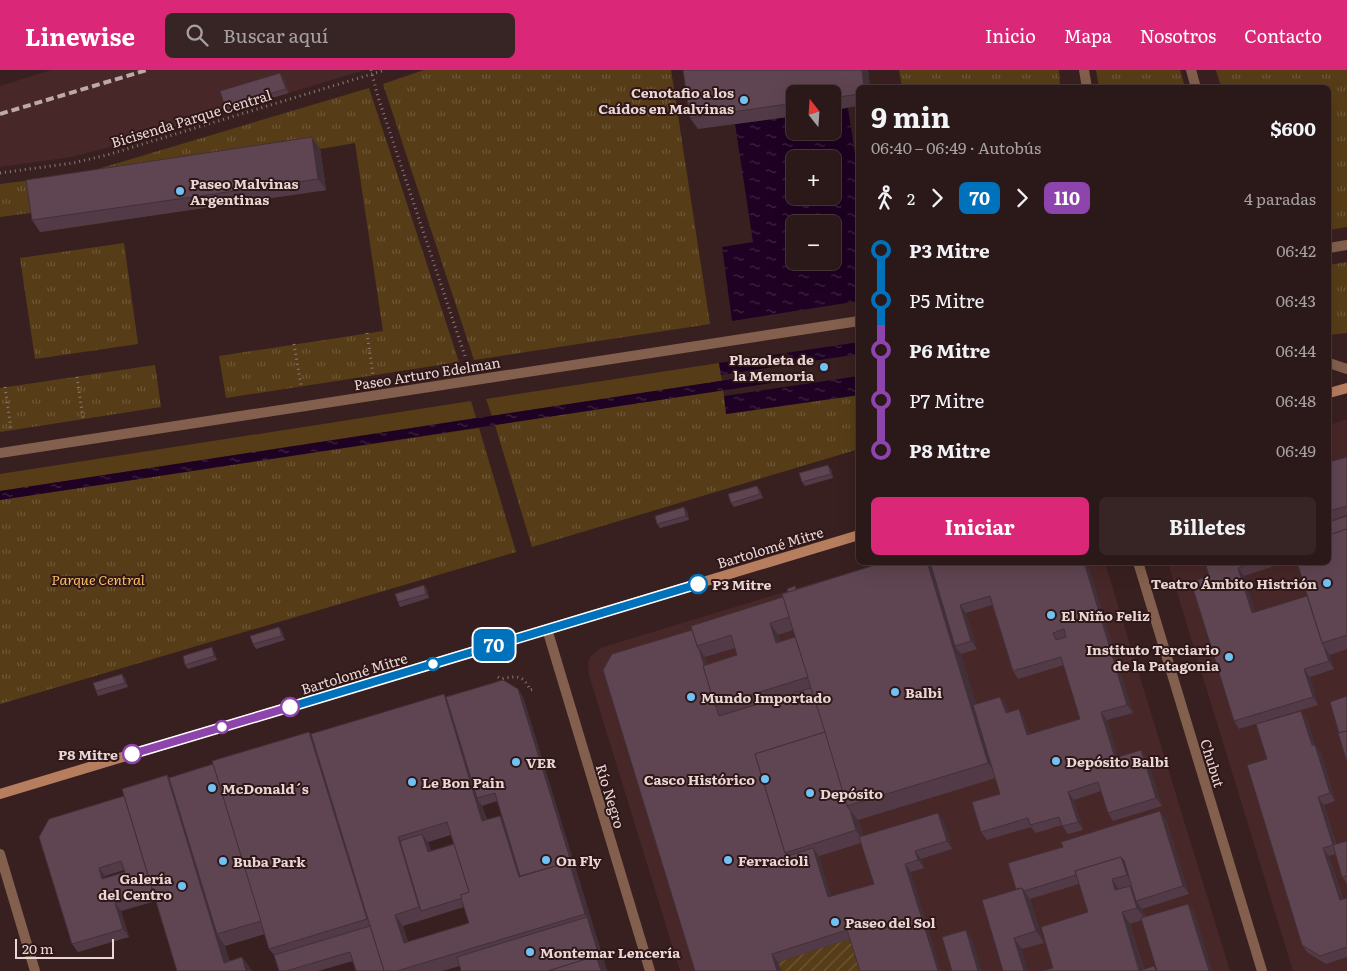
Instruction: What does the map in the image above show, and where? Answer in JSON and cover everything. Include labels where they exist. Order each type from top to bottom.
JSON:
[{"type":"main road","points":[[1331,392],[1347,388]]},
{"type":"main road","name":"Bartolomé Mitre","points":[[0,794],[856,536]]},
{"type":"street","points":[[1084,70],[1086,85]]},
{"type":"street","points":[[1191,70],[1195,85]]},
{"type":"street","points":[[1331,248],[1347,245]]},
{"type":"street","name":"Paseo Arturo Edelman","points":[[0,453],[856,321]]},
{"type":"street","points":[[1331,364],[1347,368]]},
{"type":"street","name":"Chubut","points":[[1139,565],[1262,971]]},
{"type":"street","name":"Río Negro","points":[[547,629],[650,971]]},
{"type":"street","points":[[0,854],[35,971]]},
{"type":"path","name":"Bicisenda Parque Central","points":[[0,173],[73,163],[107,155],[371,72],[385,70]]},
{"type":"path","points":[[371,72],[474,380]]},
{"type":"path","points":[[367,333],[373,376]]},
{"type":"path","points":[[294,344],[302,386]]},
{"type":"path","points":[[77,377],[84,420]]},
{"type":"path","points":[[5,388],[11,430]]},
{"type":"path","points":[[498,677],[501,679],[518,677],[526,682],[530,690],[534,689]]},
{"type":"shaded area","points":[[51,70],[365,70],[110,147],[72,157],[0,167],[0,86]]},
{"type":"shaded area","points":[[1347,419],[1347,971],[1293,971],[1169,565],[1331,565],[1331,424]]},
{"type":"shaded area","points":[[873,565],[1106,565],[1230,971],[680,971],[589,675],[588,664],[590,657],[600,648]]},
{"type":"green space","points":[[424,70],[671,70],[710,324],[474,360],[383,84]]},
{"type":"green space","points":[[899,70],[1059,70],[1060,85],[902,85]]},
{"type":"green space","points":[[1096,70],[1180,70],[1184,85],[1099,85]]},
{"type":"green space","points":[[1216,70],[1347,70],[1347,227],[1331,230],[1331,85],[1220,85]]},
{"type":"green space","points":[[369,88],[459,362],[226,398],[219,356],[383,331],[355,143],[320,149],[326,190],[40,232],[37,212],[0,217],[0,184],[56,177],[98,169]]},
{"type":"green space","points":[[124,243],[138,344],[35,359],[20,258]]},
{"type":"green space","points":[[1347,262],[1347,333],[1331,335],[1331,265]]},
{"type":"green space","points":[[719,363],[722,381],[492,416],[486,399]]},
{"type":"green space","points":[[155,365],[161,407],[0,432],[0,388]]},
{"type":"green space","points":[[723,390],[727,414],[856,395],[856,450],[532,547],[495,425]]},
{"type":"green space","points":[[471,401],[476,418],[0,491],[0,474]]},
{"type":"green space","name":"Parque Central","points":[[479,428],[516,552],[0,704],[0,500]]},
{"type":"green space","points":[[853,938],[863,971],[781,971],[778,962]]},
{"type":"water","points":[[848,108],[856,160],[856,301],[732,321],[722,247],[753,242],[735,124],[786,117],[786,140],[841,140],[841,109]]},
{"type":"water","points":[[856,342],[856,354],[721,375],[719,363]]},
{"type":"water","points":[[778,372],[779,382],[0,500],[0,491]]},
{"type":"water","points":[[856,376],[856,395],[726,414],[724,396]]},
{"type":"building","name":"Cenotafio a los Caídos en Malvinas","points":[[683,70],[862,70],[864,85],[856,85],[856,94],[841,97],[841,85],[786,85],[786,104],[690,118]]},
{"type":"building","points":[[280,73],[286,89],[225,107],[220,91]]},
{"type":"building","name":"Paseo Malvinas Argentinas","points":[[312,137],[318,179],[32,220],[26,180]]},
{"type":"building","points":[[1347,457],[1347,506],[1331,510],[1331,461]]},
{"type":"building","points":[[828,465],[831,474],[802,482],[799,473]]},
{"type":"building","points":[[757,486],[760,494],[731,503],[728,494]]},
{"type":"building","points":[[684,507],[686,516],[657,524],[655,516]]},
{"type":"building","points":[[1347,516],[1347,529],[1331,534],[1331,521]]},
{"type":"building","name":"Teatro Ámbito Histrión","points":[[1347,529],[1347,635],[1322,643],[1298,565],[1331,565],[1331,534]]},
{"type":"building","name":"Balbi","points":[[875,565],[928,565],[988,763],[847,806],[782,594]]},
{"type":"building","points":[[931,565],[1085,565],[1127,705],[1101,712],[1115,758],[1141,750],[1156,798],[1108,813],[1098,782],[1068,792],[1078,822],[1062,826],[1059,817],[1030,825],[1028,818],[981,832],[972,802],[1000,794],[973,705],[1000,697],[1006,713],[1019,709],[1027,735],[1080,719],[1061,657],[1013,671],[990,596],[960,605],[971,641],[955,646]],"holes":[[[1064,629],[1066,637],[1056,640],[1053,633]]]},
{"type":"building","points":[[1206,565],[1246,565],[1238,568],[1252,613],[1307,596],[1329,661],[1304,669],[1313,697],[1234,721],[1191,582],[1209,576]]},
{"type":"building","points":[[424,585],[426,594],[398,602],[395,594]]},
{"type":"building","points":[[795,586],[796,590],[788,592],[787,589]]},
{"type":"building","points":[[783,597],[789,617],[770,623],[776,643],[795,637],[808,677],[715,706],[703,666],[737,655],[731,635],[697,646],[691,626]]},
{"type":"building","points":[[279,627],[282,636],[253,644],[250,636]]},
{"type":"building","points":[[692,630],[719,716],[811,688],[825,732],[755,754],[785,853],[788,856],[813,848],[828,897],[874,884],[859,837],[938,813],[947,841],[915,851],[918,860],[905,864],[938,971],[860,971],[847,930],[772,954],[777,971],[695,971],[603,670],[612,654]]},
{"type":"building","points":[[212,647],[214,656],[185,665],[183,656]]},
{"type":"building","points":[[122,674],[125,683],[96,691],[93,683]]},
{"type":"building","points":[[503,680],[518,689],[572,865],[569,862],[520,876],[495,793],[477,798],[446,697]]},
{"type":"building","points":[[444,694],[482,821],[500,816],[519,877],[569,862],[585,914],[397,971],[384,971],[311,734]],"holes":[[[447,822],[469,892],[460,895],[469,923],[404,943],[395,915],[419,907],[398,837]]]},
{"type":"building","points":[[1347,696],[1347,731],[1339,733],[1330,702]]},
{"type":"building","points":[[1301,711],[1312,745],[1315,745],[1330,793],[1318,797],[1333,845],[1323,848],[1340,900],[1347,898],[1347,947],[1320,956],[1302,945],[1247,765],[1267,759],[1256,724]]},
{"type":"building","points":[[1347,731],[1347,762],[1338,733]]},
{"type":"building","points":[[309,732],[367,919],[269,949],[212,761]]},
{"type":"building","name":"Depósito","points":[[825,732],[856,830],[785,853],[755,754]]},
{"type":"building","name":"Buba Park","points":[[213,764],[261,921],[217,934],[169,778]]},
{"type":"building","name":"Galería del Centro","points":[[167,775],[224,963],[242,957],[246,971],[177,971],[122,789]]},
{"type":"building","points":[[124,796],[153,892],[115,903],[123,929],[72,944],[39,837],[49,819]],"holes":[[[121,861],[125,872],[102,879],[99,868]]]},
{"type":"building","points":[[1160,811],[1183,886],[1136,901],[1124,860],[1121,857],[1075,871],[1076,875],[1024,891],[1022,888],[1016,889],[1008,863],[1063,847],[1061,842]]},
{"type":"building","points":[[422,834],[428,852],[454,844],[469,892],[460,895],[462,898],[421,911],[400,841]]},
{"type":"building","points":[[1347,841],[1347,876],[1342,877],[1333,845]]},
{"type":"building","points":[[1121,857],[1127,875],[1112,879],[1115,890],[1130,886],[1137,908],[1122,912],[1139,971],[1042,971],[1053,968],[1041,927],[1088,912],[1075,871]]},
{"type":"building","points":[[1022,888],[1036,931],[1014,938],[1024,971],[1003,971],[982,900]]},
{"type":"building","points":[[1188,904],[1209,971],[1157,971],[1141,918]]},
{"type":"building","points":[[587,917],[601,962],[596,956],[548,971],[461,971],[457,957]]},
{"type":"building","points":[[370,926],[384,971],[356,971],[350,952],[286,971],[279,971],[274,955]]},
{"type":"building","points":[[966,930],[978,971],[952,971],[942,937]]},
{"type":"building","points":[[596,956],[601,971],[548,971]]},
{"type":"building","points":[[1154,966],[1156,971],[1139,971]]},
{"type":"railway","points":[[0,114],[147,70]]},
{"type":"bus line","name":"70","points":[[290,707],[698,584]]},
{"type":"bus line","name":"110","points":[[132,754],[290,707]]},
{"type":"place","name":"Cenotafio a los Caídos en Malvinas","points":[[744,100]]},
{"type":"place","name":"Paseo Malvinas Argentinas","points":[[180,191]]},
{"type":"place","name":"Plazoleta de la Memoria","points":[[824,367]]},
{"type":"place","name":"Teatro Ámbito Histrión","points":[[1327,583]]},
{"type":"place","name":"P3 Mitre","points":[[698,584]]},
{"type":"place","name":"El Niño Feliz","points":[[1051,615]]},
{"type":"place","name":"Instituto Terciario de la Patagonia","points":[[1229,657]]},
{"type":"place","name":"Balbi","points":[[895,692]]},
{"type":"place","name":"Mundo Importado","points":[[691,697]]},
{"type":"place","name":"P8 Mitre","points":[[132,754]]},
{"type":"place","name":"Depósito Balbi","points":[[1056,761]]},
{"type":"place","name":"VER","points":[[516,762]]},
{"type":"place","name":"Casco Histórico","points":[[765,779]]},
{"type":"place","name":"Le Bon Pain","points":[[412,782]]},
{"type":"place","name":"McDonald´s","points":[[212,788]]},
{"type":"place","name":"Depósito","points":[[810,793]]},
{"type":"place","name":"On Fly","points":[[546,860]]},
{"type":"place","name":"Ferracioli","points":[[728,860]]},
{"type":"place","name":"Buba Park","points":[[223,861]]},
{"type":"place","name":"Galería del Centro","points":[[182,886]]},
{"type":"place","name":"Paseo del Sol","points":[[835,922]]},
{"type":"place","name":"Montemar Lencería","points":[[530,952]]}]
